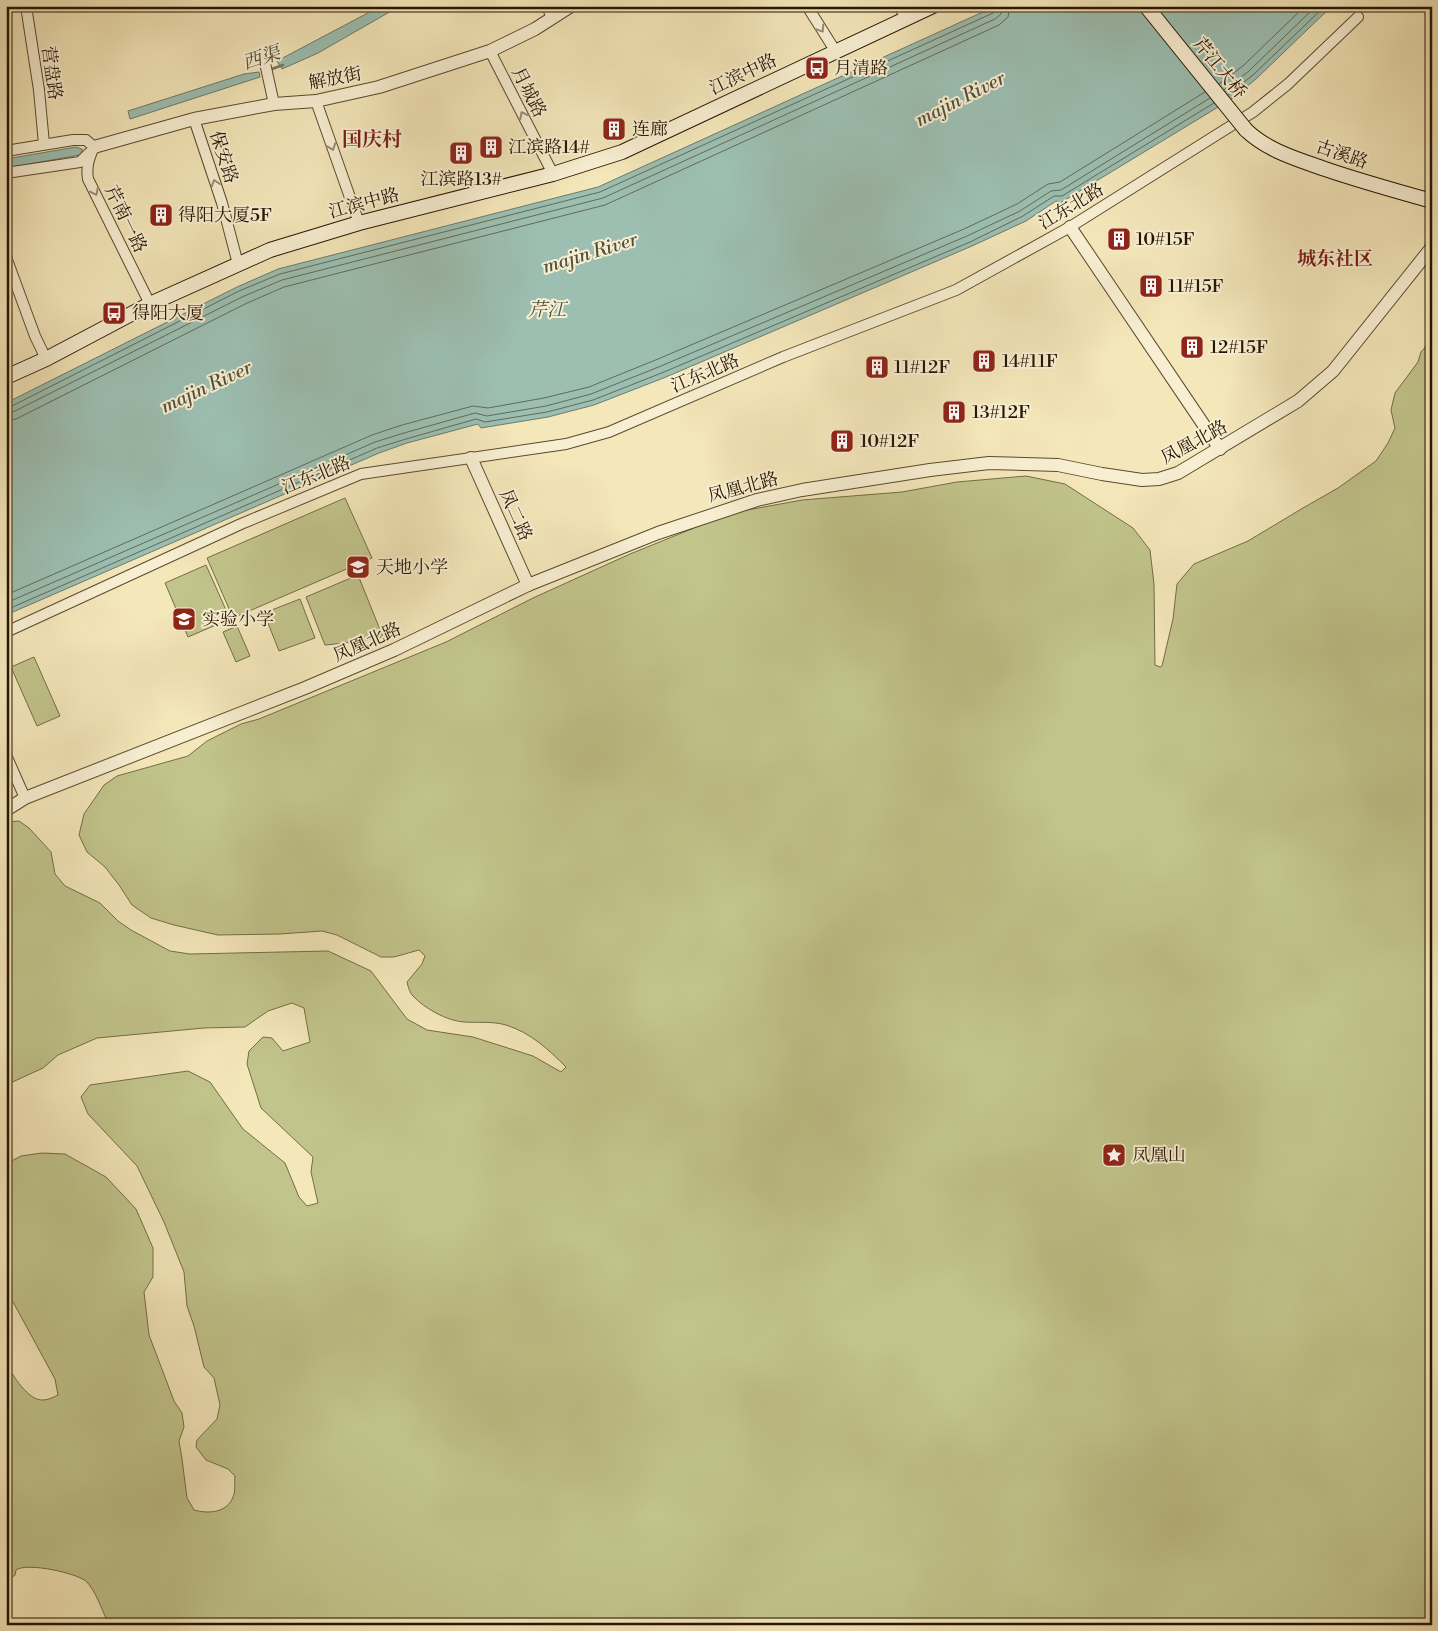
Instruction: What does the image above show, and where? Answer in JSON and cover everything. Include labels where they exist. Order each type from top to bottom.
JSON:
[{"type":"main road","name":"江滨中路","points":[[6,378],[150,304],[270,250],[359,223],[553,174],[623,151],[836,52],[903,12],[933,6]]},
{"type":"main road","name":"芹江大桥","points":[[1146,6],[1246,130]]},
{"type":"main road","name":"古溪路","points":[[1246,130],[1266,145],[1288,156],[1367,183],[1432,201]]},
{"type":"street","name":"营盘路","points":[[26,6],[39,90],[44,144]]},
{"type":"street","name":"解放街","points":[[6,173],[80,162],[94,147],[194,119],[274,104],[316,101],[378,87],[490,51],[535,29],[550,12],[571,6]]},
{"type":"street","points":[[807,6],[836,52]]},
{"type":"street","name":"江东北路","points":[[6,632],[241,524],[361,474],[566,444],[609,432],[783,356],[956,290],[1070,227],[1259,108],[1288,84],[1358,17]]},
{"type":"street","name":"月城路","points":[[490,51],[553,174]]},
{"type":"street","points":[[265,64],[274,104]]},
{"type":"street","points":[[316,101],[359,223]]},
{"type":"street","name":"保安路","points":[[194,119],[222,203],[238,264]]},
{"type":"street","points":[[6,152],[44,144],[79,140],[86,140],[94,147]]},
{"type":"street","name":"芹南一路","points":[[94,147],[86,169],[88,179],[150,304]]},
{"type":"street","points":[[1070,227],[1220,449]]},
{"type":"street","name":"凤凰北路","points":[[6,810],[25,798],[314,684],[394,650],[528,585],[658,533],[707,515],[757,500],[802,490],[930,470],[989,463],[1058,465],[1142,480],[1159,479],[1178,473],[1298,402],[1333,371],[1432,247]]},
{"type":"street","points":[[6,257],[11,287],[46,359]]},
{"type":"street","name":"凤二路","points":[[471,458],[528,585]]},
{"type":"street","points":[[6,755],[25,798]]},
{"type":"green space","points":[[1432,339],[1432,1625],[74,1625],[79,1619],[104,1624],[107,1620],[93,1590],[87,1582],[63,1572],[30,1567],[16,1570],[15,1575],[6,1583],[6,1364],[27,1392],[37,1399],[49,1399],[58,1395],[55,1379],[6,1289],[6,1164],[21,1156],[42,1153],[65,1154],[106,1177],[136,1209],[153,1248],[153,1277],[144,1292],[149,1335],[174,1401],[182,1413],[184,1427],[179,1441],[187,1498],[194,1510],[199,1511],[217,1511],[226,1506],[234,1495],[235,1476],[228,1469],[206,1460],[196,1447],[197,1440],[217,1419],[220,1405],[214,1378],[204,1367],[187,1306],[184,1272],[164,1222],[137,1166],[88,1114],[81,1097],[90,1085],[188,1071],[210,1082],[243,1129],[285,1163],[299,1197],[307,1206],[318,1203],[311,1172],[313,1157],[261,1108],[247,1064],[249,1051],[263,1037],[272,1038],[283,1051],[310,1042],[304,1008],[292,1003],[268,1011],[245,1027],[204,1028],[97,1038],[58,1055],[43,1068],[6,1085],[6,822],[19,821],[29,828],[51,852],[55,874],[65,886],[100,903],[118,921],[131,930],[170,951],[190,954],[328,951],[371,971],[407,1019],[427,1030],[473,1037],[533,1056],[561,1072],[566,1067],[546,1048],[515,1028],[501,1024],[457,1021],[436,1013],[418,1001],[411,993],[407,982],[422,964],[425,956],[419,950],[394,957],[381,957],[337,935],[322,931],[218,935],[151,918],[132,905],[105,867],[87,852],[79,835],[84,814],[104,785],[117,776],[188,756],[207,741],[241,724],[259,719],[446,642],[533,598],[630,554],[731,513],[802,500],[902,492],[957,482],[1026,476],[1065,484],[1133,528],[1150,550],[1154,584],[1155,665],[1160,667],[1162,666],[1173,619],[1177,584],[1194,564],[1248,541],[1338,488],[1376,461],[1395,428],[1391,410],[1395,393],[1418,362],[1421,352]]},
{"type":"green space","points":[[345,498],[372,558],[233,618],[207,558]]},
{"type":"green space","points":[[206,565],[230,619],[188,637],[165,583]]},
{"type":"green space","points":[[358,575],[383,637],[325,645],[306,597]]},
{"type":"green space","points":[[300,599],[315,638],[279,651],[264,613]]},
{"type":"green space","points":[[237,626],[250,656],[236,662],[223,632]]},
{"type":"green space","points":[[34,657],[60,716],[37,726],[11,667]]},
{"type":"water","points":[[381,6],[400,6],[318,53],[282,69],[277,61]]},
{"type":"water","name":"芹江","points":[[996,6],[1332,6],[1256,79],[1233,98],[1060,203],[1056,201],[1026,221],[972,246],[666,377],[594,405],[548,417],[481,428],[478,424],[407,443],[379,453],[6,615],[6,403],[237,287],[278,269],[598,187]]},
{"type":"water","points":[[259,72],[260,77],[130,119],[128,111],[244,74]]},
{"type":"water","points":[[76,147],[82,149],[80,155],[6,168],[6,159]]},
{"type":"waterway","name":"西渠","points":[[269,70],[283,65]]},
{"type":"place","name":"月清路","points":[[817,68]]},
{"type":"place","name":"连廊","points":[[614,129]]},
{"type":"place","name":"江滨路14#","points":[[491,147]]},
{"type":"place","name":"江滨路13#","points":[[461,153]]},
{"type":"place","name":"得阳大厦5F","points":[[161,215]]},
{"type":"place","name":"10#15F","points":[[1119,239]]},
{"type":"place","name":"11#15F","points":[[1151,286]]},
{"type":"place","name":"得阳大厦","points":[[114,313]]},
{"type":"place","name":"12#15F","points":[[1192,347]]},
{"type":"place","name":"14#11F","points":[[984,361]]},
{"type":"place","name":"11#12F","points":[[877,367]]},
{"type":"place","name":"13#12F","points":[[954,412]]},
{"type":"place","name":"10#12F","points":[[842,441]]},
{"type":"place","name":"天地小学","points":[[358,567]]},
{"type":"place","name":"实验小学","points":[[184,619]]},
{"type":"place","name":"凤凰山","points":[[1114,1155]]},
{"type":"district","name":"国庆村","points":[[372,139]]},
{"type":"district","name":"城东社区","points":[[1335,258]]},
{"type":"water label","name":"majin River","points":[[960,98]]},
{"type":"water label","name":"majin River","points":[[590,252]]},
{"type":"water label","name":"majin River","points":[[206,386]]}]
